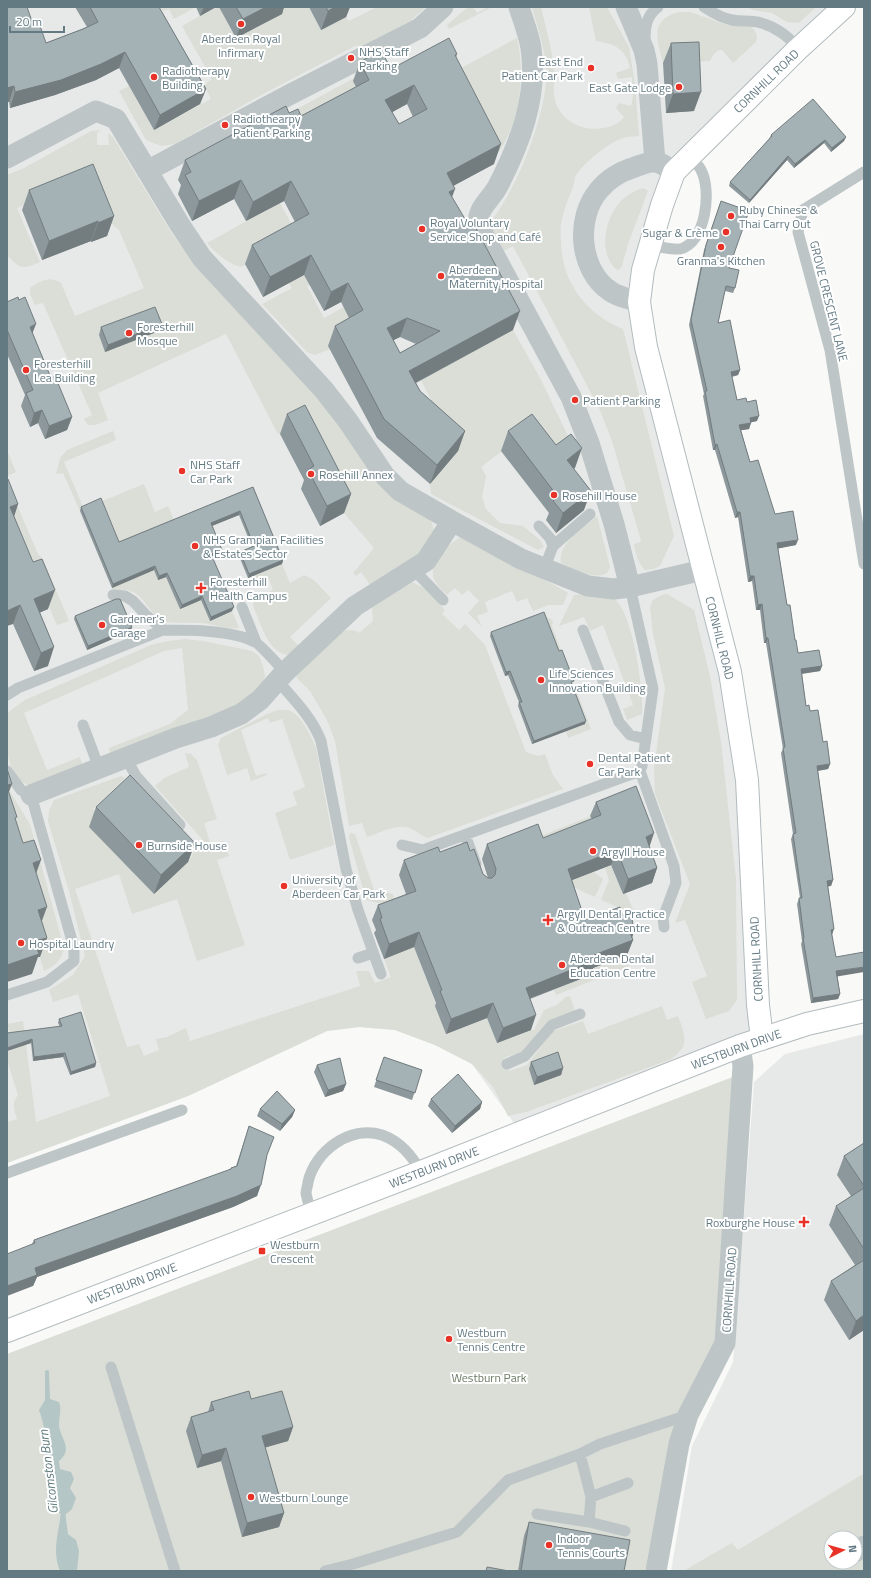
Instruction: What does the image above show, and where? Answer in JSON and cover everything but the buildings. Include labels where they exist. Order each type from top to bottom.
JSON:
[{"type":"street","points":[[147,171],[289,95],[420,28],[443,7]]},
{"type":"street","points":[[519,7],[531,47],[531,100],[522,132],[498,187],[478,215],[478,225],[571,397],[589,443],[614,524],[630,587]]},
{"type":"street","points":[[626,7],[644,50],[647,64],[655,162]]},
{"type":"street","name":"CORNHILL ROAD","points":[[762,1039],[758,1005],[747,780],[730,672],[646,347],[639,302],[643,270],[662,205],[674,172],[844,7]]},
{"type":"street","points":[[7,158],[96,111],[116,119],[202,258],[324,390],[348,421],[386,476],[400,491],[521,559],[588,586],[614,589],[630,587],[703,570]]},
{"type":"street","points":[[639,302],[611,292],[593,274],[584,241],[585,223],[590,205],[599,190],[611,179],[625,170],[655,162],[666,166],[674,172]]},
{"type":"street","points":[[31,795],[176,738],[211,727],[241,714],[260,700],[282,676],[355,606],[426,561],[452,521]]},
{"type":"street","name":"WESTBURN DRIVE","points":[[7,1331],[421,1172],[740,1046],[807,1024],[864,1011]]},
{"type":"street","name":"CORNHILL ROAD","points":[[656,1571],[679,1444],[688,1415],[725,1343],[743,1066],[740,1046]]},
{"type":"lane","points":[[644,50],[645,29],[648,18],[658,7]]},
{"type":"lane","points":[[704,7],[716,15],[733,20],[760,22],[772,27],[784,33],[800,49]]},
{"type":"lane","points":[[650,246],[680,249],[694,240],[705,218],[707,192],[701,170],[689,157]]},
{"type":"lane","name":"GROVE CRESCENT LANE","points":[[864,172],[803,210],[798,232],[830,350],[864,564]]},
{"type":"lane","points":[[544,569],[553,546],[590,514]]},
{"type":"lane","points":[[539,526],[550,538],[553,546]]},
{"type":"lane","points":[[414,569],[443,600]]},
{"type":"lane","points":[[630,587],[653,690],[640,771],[674,866],[676,883],[663,918],[664,928]]},
{"type":"lane","points":[[113,595],[125,596],[133,601],[163,630]]},
{"type":"lane","points":[[242,607],[256,642],[282,676],[317,728],[321,741],[346,869],[358,910],[381,974]]},
{"type":"lane","points":[[7,695],[18,688],[163,630],[195,630],[239,636],[256,642]]},
{"type":"lane","points":[[583,630],[619,722],[626,735],[646,739]]},
{"type":"lane","points":[[83,725],[99,768]]},
{"type":"lane","points":[[126,758],[136,776],[180,825]]},
{"type":"lane","points":[[7,771],[21,790],[31,795],[74,948],[74,961],[47,982],[7,995]]},
{"type":"lane","points":[[402,845],[423,850],[640,771]]},
{"type":"lane","points":[[465,835],[479,872]]},
{"type":"lane","points":[[358,958],[373,953]]},
{"type":"lane","points":[[506,1064],[525,1056],[552,1025],[580,1014]]},
{"type":"lane","points":[[7,1173],[182,1110]]},
{"type":"lane","points":[[312,1214],[306,1193],[312,1168],[329,1147],[342,1139],[360,1134],[373,1133],[382,1136],[396,1143],[411,1155],[421,1172]]},
{"type":"lane","points":[[110,1367],[175,1571]]},
{"type":"lane","points":[[325,1571],[353,1564],[457,1532],[508,1480],[580,1454],[600,1444],[688,1415]]},
{"type":"lane","points":[[580,1454],[591,1497],[589,1522]]},
{"type":"lane","points":[[591,1497],[628,1483]]},
{"type":"lane","points":[[537,1514],[589,1522],[625,1531]]},
{"type":"shaded area","name":"Foresterhill Health Campus","points":[[7,7],[844,7],[674,172],[639,302],[747,780],[762,1039],[521,1133],[472,1064],[435,1045],[395,1030],[359,1027],[327,1031],[188,1096],[7,1163]]},
{"type":"shaded area","name":"Roxburghe House","points":[[864,1034],[864,1473],[738,1551],[732,1544],[683,1571],[671,1571],[692,1446],[733,1362],[754,1082],[785,1054]]},
{"type":"shaded area","points":[[45,1371],[49,1371],[50,1399],[59,1402],[60,1405],[59,1425],[66,1448],[63,1457],[59,1461],[60,1469],[71,1472],[74,1479],[70,1488],[76,1498],[72,1509],[66,1514],[62,1530],[76,1540],[79,1551],[77,1571],[60,1571],[56,1557],[56,1543],[61,1514],[52,1508],[51,1496],[47,1487],[50,1476],[55,1470],[53,1460],[45,1454],[45,1432],[39,1410],[45,1400]]},
{"type":"green space","points":[[160,7],[196,7],[174,19],[169,9],[163,11]]},
{"type":"green space","points":[[216,7],[222,7],[236,38],[281,14],[278,7],[309,7],[321,30],[346,17],[349,21],[377,7],[426,7],[410,21],[362,46],[355,46],[265,93],[175,144],[161,146],[146,140],[119,91],[129,86],[154,130],[211,99],[204,85],[212,79],[182,26]]},
{"type":"green space","points":[[468,7],[473,7],[477,13],[488,7],[492,7],[449,29],[447,25]]},
{"type":"green space","points":[[532,7],[541,7],[549,38],[553,62],[554,92],[558,109],[574,124],[599,129],[618,123],[624,117],[616,108],[619,103],[631,106],[633,96],[632,77],[618,79],[616,73],[630,68],[628,61],[622,51],[618,48],[596,41],[589,7],[607,7],[629,47],[635,84],[639,136],[625,137],[604,148],[576,175],[562,220],[561,243],[562,257],[566,271],[578,295],[598,315],[623,329],[674,536],[660,566],[654,569],[645,570],[637,558],[634,544],[641,542],[640,537],[612,441],[599,408],[513,246],[498,254],[487,226],[509,194],[519,173],[536,127],[542,105],[546,84],[546,66]]},
{"type":"green space","points":[[746,7],[816,7],[799,23],[787,22],[772,13],[753,10]]},
{"type":"green space","points":[[679,12],[690,12],[724,24],[752,27],[756,34],[756,42],[733,63],[722,50],[720,50],[713,55],[710,61],[663,63],[658,38],[659,25],[669,16]]},
{"type":"green space","points":[[517,38],[521,70],[515,118],[509,133],[492,160],[448,75]]},
{"type":"green space","points":[[373,68],[362,99],[303,130],[293,111]]},
{"type":"green space","points":[[101,130],[97,133],[97,145],[109,145],[108,133],[113,137],[172,234],[199,270],[302,379],[418,510],[432,522],[434,533],[426,550],[371,586],[361,572],[356,576],[353,573],[374,548],[344,513],[325,476],[280,434],[278,434],[226,334],[98,393],[108,420],[95,425],[88,425],[84,419],[92,415],[43,303],[35,305],[30,294],[30,288],[41,281],[49,279],[53,279],[61,283],[75,316],[144,288],[119,230],[110,222],[88,177],[17,208],[40,262],[25,267],[15,263],[7,255],[7,175],[24,168],[91,131]]},
{"type":"green space","points":[[643,188],[648,191],[628,244],[622,266],[617,270],[607,255],[605,245],[611,215],[622,200]]},
{"type":"green space","points":[[274,192],[298,236],[241,267],[222,258],[207,243],[272,207]]},
{"type":"green space","points":[[312,271],[326,275],[307,286],[324,318],[344,307],[356,330],[330,349],[315,355],[307,352],[262,304],[292,288],[289,283]]},
{"type":"green space","points":[[513,330],[539,376],[574,448],[564,454],[528,431],[481,467],[486,476],[482,497],[486,509],[500,523],[523,526],[540,540],[544,547],[538,550],[431,494],[430,484],[458,451],[413,410],[431,400],[421,380]]},
{"type":"green space","points":[[113,431],[116,440],[64,462],[84,509],[80,511],[63,473],[56,474],[60,458],[67,450]]},
{"type":"green space","points":[[7,450],[16,472],[7,476]]},
{"type":"green space","points":[[144,484],[155,512],[168,506],[175,522],[125,563],[100,502]]},
{"type":"green space","points":[[7,498],[14,498],[38,554],[43,559],[69,621],[57,625],[7,511]]},
{"type":"green space","points":[[597,516],[610,567],[607,572],[602,575],[588,574],[561,563],[561,555],[567,542]]},
{"type":"green space","points":[[461,537],[479,542],[568,593],[563,605],[549,605],[533,611],[527,598],[517,602],[512,591],[485,602],[488,612],[477,616],[482,627],[468,613],[479,601],[468,590],[462,595],[455,588],[447,595],[438,586],[433,575],[435,564],[442,553],[452,543]]},
{"type":"green space","points":[[282,564],[290,583],[304,575],[314,580],[331,598],[290,637],[300,647],[290,655],[282,654],[271,644],[262,629],[253,606],[257,598],[273,590],[269,579],[251,586],[248,578]]},
{"type":"green space","points":[[188,567],[201,600],[232,611],[239,628],[229,628],[204,623],[164,621],[157,617],[142,599],[132,591],[124,590],[114,592],[112,588],[132,579],[129,572]]},
{"type":"green space","points":[[410,581],[424,588],[445,610],[442,614],[459,630],[465,624],[485,645],[526,752],[538,756],[545,754],[553,775],[563,789],[428,838],[407,827],[395,827],[367,837],[362,823],[349,826],[335,741],[327,720],[310,691],[296,677],[312,658],[338,632],[348,630],[357,631],[359,633],[373,621],[372,608],[375,602]]},
{"type":"green space","points":[[581,594],[614,598],[621,607],[632,635],[636,653],[641,688],[642,714],[627,720],[623,709],[633,705],[603,625],[590,631],[584,617],[559,626],[574,595]]},
{"type":"green space","points":[[667,594],[694,610],[710,676],[721,742],[736,879],[737,1000],[729,1011],[706,1019],[692,982],[707,976],[685,920],[675,923],[690,884],[655,794],[654,768],[665,688],[653,634],[650,607],[653,600]]},
{"type":"green space","points":[[542,615],[553,620],[552,626],[562,653],[558,655]]},
{"type":"green space","points":[[185,639],[203,641],[252,651],[259,656],[263,666],[265,676],[263,684],[254,694],[217,716],[110,754],[109,748],[170,724],[188,710],[182,648],[164,651],[24,713],[47,770],[80,757],[82,763],[81,768],[31,786],[22,782],[15,775],[8,756],[7,713],[25,700],[151,645]]},
{"type":"green space","points":[[574,684],[591,729],[568,738],[566,732],[570,686]]},
{"type":"green space","points":[[278,710],[288,710],[298,716],[316,748],[334,845],[290,860],[275,813],[297,805],[293,792],[305,787],[282,719],[270,723],[268,718],[241,730],[256,776],[266,773],[267,775],[251,781],[247,768],[227,775],[218,745],[221,738],[267,714]]},
{"type":"green space","points":[[185,753],[191,754],[197,760],[217,819],[204,823],[211,845],[224,841],[229,856],[217,860],[245,945],[197,961],[177,899],[132,914],[119,874],[75,889],[127,1047],[139,1044],[144,1056],[159,1050],[156,1039],[167,1037],[186,1028],[190,1041],[360,986],[356,971],[369,971],[375,983],[391,977],[384,959],[397,954],[413,944],[446,1034],[487,1018],[497,1043],[534,1030],[544,1010],[557,1005],[566,997],[570,996],[575,1011],[523,1051],[504,1058],[509,1071],[527,1065],[553,1031],[583,1021],[588,1034],[662,1006],[667,1020],[678,1016],[684,1036],[683,1046],[676,1055],[669,1060],[526,1112],[508,1116],[493,1087],[472,1064],[435,1045],[395,1030],[359,1027],[327,1031],[188,1096],[7,1163],[7,1122],[17,1119],[14,1109],[14,1101],[18,1095],[7,1060],[7,1051],[15,1048],[7,1024],[23,1021],[36,1122],[110,1096],[78,994],[53,1002],[49,990],[73,975],[85,956],[69,891],[48,821],[49,811],[54,800],[121,776],[125,778],[93,809],[100,816],[154,894],[188,862],[202,839],[155,786],[164,778],[189,767]]},
{"type":"green space","points":[[7,787],[30,824],[64,948],[57,962],[52,967],[44,971],[31,929],[17,863]]},
{"type":"green space","points":[[591,816],[596,830],[537,850],[533,839]]},
{"type":"green space","points":[[350,833],[355,834],[374,890],[393,894],[399,910],[391,906],[366,900],[349,837]]},
{"type":"green space","points":[[611,865],[623,894],[626,893],[634,912],[632,913],[601,900],[609,880],[605,868]]},
{"type":"green space","points":[[594,872],[603,879],[595,897],[564,883]]},
{"type":"green space","points":[[627,955],[629,966],[556,995],[554,990],[590,975],[589,970]]},
{"type":"green space","name":"Westburn Park","points":[[738,1075],[719,1339],[646,1571],[7,1571],[7,1354]]},
{"type":"green space","points":[[864,1473],[864,1571],[683,1571],[732,1543],[738,1550]]},
{"type":"waterway","name":"Gilcomston Burn","points":[[63,1517],[66,1540]]},
{"type":"place","name":"Aberdeen Royal Infirmary","points":[[241,24]]},
{"type":"place","name":"NHS Staff Parking","points":[[351,58]]},
{"type":"place","name":"East End Patient Car Park","points":[[591,68]]},
{"type":"place","name":"Radiotherapy Building","points":[[154,77]]},
{"type":"place","name":"East Gate Lodge","points":[[679,87]]},
{"type":"place","name":"Radiothearpy Patient Parking","points":[[225,125]]},
{"type":"place","name":"Ruby Chinese & Thai Carry Out","points":[[731,216]]},
{"type":"place","name":"Royal Voluntary Service Shop and Café","points":[[422,229]]},
{"type":"place","name":"Sugar & Crème","points":[[726,232]]},
{"type":"place","name":"Granma's Kitchen","points":[[721,247]]},
{"type":"place","name":"Aberdeen Maternity Hospital","points":[[441,276]]},
{"type":"place","name":"Foresterhill Mosque","points":[[129,333]]},
{"type":"place","name":"Foresterhill Lea Building","points":[[26,370]]},
{"type":"place","name":"Patient Parking","points":[[575,400]]},
{"type":"place","name":"NHS Staff Car Park","points":[[182,471]]},
{"type":"place","name":"Rosehill Annex","points":[[311,474]]},
{"type":"place","name":"Rosehill House","points":[[554,495]]},
{"type":"place","name":"NHS Grampian Facilities & Estates Sector","points":[[195,546]]},
{"type":"place","name":"Foresterhill Health Campus","points":[[201,588]]},
{"type":"place","name":"Gardener's Garage","points":[[102,625]]},
{"type":"place","name":"Life Sciences Innovation Building","points":[[541,680]]},
{"type":"place","name":"Dental Patient Car Park","points":[[590,764]]},
{"type":"place","name":"Burnside House","points":[[139,845]]},
{"type":"place","name":"Argyll House","points":[[593,851]]},
{"type":"place","name":"University of Aberdeen Car Park","points":[[284,886]]},
{"type":"place","name":"Argyll Dental Practice & Outreach Centre","points":[[548,920]]},
{"type":"place","name":"Hospital Laundry","points":[[21,943]]},
{"type":"place","name":"Aberdeen Dental Education Centre","points":[[562,965]]},
{"type":"place","name":"Roxburghe House","points":[[804,1222]]},
{"type":"place","name":"Westburn Crescent","points":[[262,1251]]},
{"type":"place","name":"Westburn Tennis Centre","points":[[449,1339]]},
{"type":"place","name":"Westburn Lounge","points":[[251,1497]]},
{"type":"place","name":"Indoor Tennis Courts","points":[[549,1545]]}]
